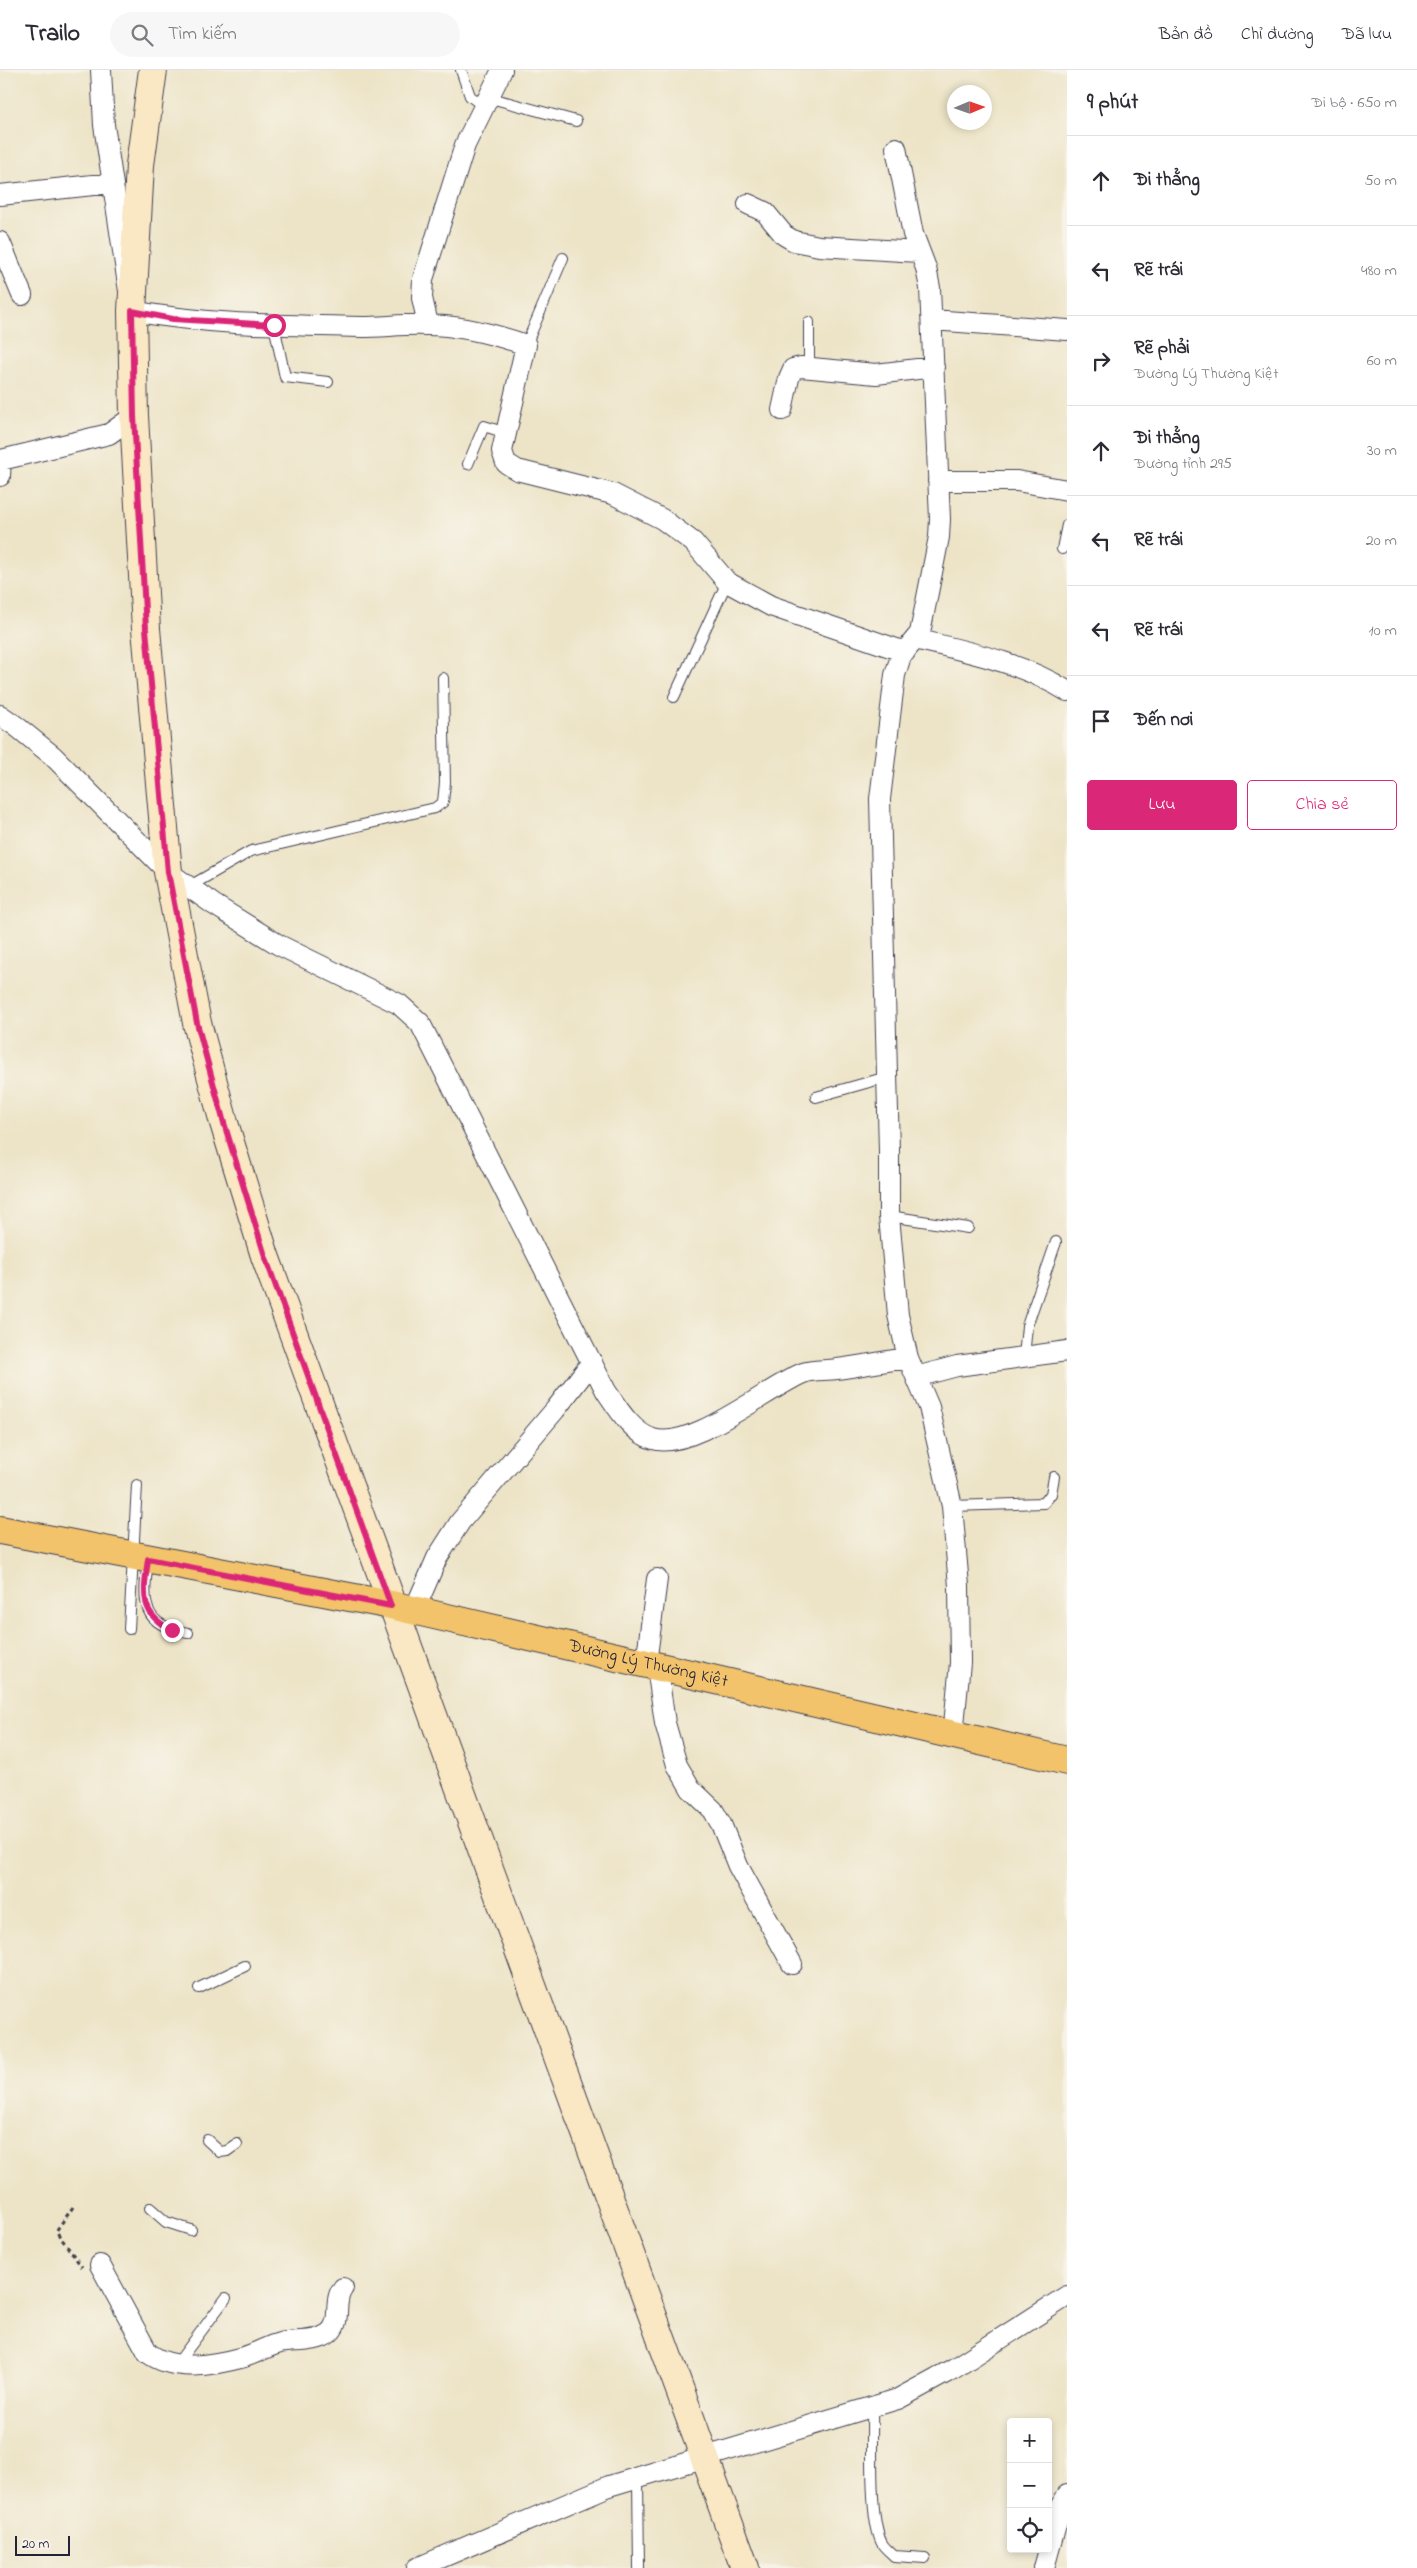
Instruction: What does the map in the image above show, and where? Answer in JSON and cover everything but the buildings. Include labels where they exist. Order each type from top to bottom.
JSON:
[{"type":"main road","name":"Đường Lý Thường Kiệt","points":[[0,1530],[403,1608],[1067,1761]]},
{"type":"street","points":[[101,70],[104,125],[132,311]]},
{"type":"street","points":[[153,70],[140,165],[132,311],[134,416],[146,629],[197,1023],[226,1132],[265,1256],[403,1608],[704,2458],[745,2568]]},
{"type":"street","points":[[428,324],[422,298],[423,279],[465,145],[502,70]]},
{"type":"street","points":[[896,148],[918,252],[926,268],[932,320],[940,537],[920,633],[910,646],[895,675],[880,799],[889,1216],[898,1315],[908,1358],[929,1406],[952,1506],[959,1586],[960,1663],[953,1735]]},
{"type":"street","points":[[0,195],[112,183]]},
{"type":"street","points":[[748,204],[765,212],[784,235],[794,241],[819,246],[918,252]]},
{"type":"street","points":[[0,242],[22,296]]},
{"type":"street","points":[[132,311],[173,319],[274,325],[366,327],[428,324],[493,334],[526,345],[502,451],[506,463],[517,470],[613,494],[662,518],[693,542],[727,582],[771,606],[910,646],[983,655],[1016,666],[1067,691]]},
{"type":"street","points":[[932,320],[1067,330]]},
{"type":"street","points":[[782,410],[789,378],[793,369],[809,367],[876,374],[934,367]]},
{"type":"street","points":[[0,466],[109,434],[134,416]]},
{"type":"street","points":[[938,481],[1017,481],[1067,490]]},
{"type":"street","points":[[0,715],[53,756],[179,879],[213,904],[279,945],[399,1004],[420,1023],[606,1390],[625,1418],[652,1439],[668,1440],[684,1436],[743,1410],[781,1383],[806,1372],[834,1370],[908,1358]]},
{"type":"street","points":[[916,1377],[957,1366],[1067,1351]]},
{"type":"street","points":[[403,1608],[460,1522],[555,1410],[592,1362]]},
{"type":"street","points":[[657,1579],[647,1656],[653,1666],[665,1723],[678,1765],[692,1789],[713,1810],[721,1824],[738,1866],[792,1964]]},
{"type":"street","points":[[92,2267],[148,2353],[156,2359],[176,2365],[207,2365],[245,2356],[279,2343],[327,2335],[333,2329],[337,2314],[336,2299],[343,2288]]},
{"type":"street","points":[[418,2568],[609,2486],[898,2399],[953,2369],[1067,2296]]},
{"type":"street","points":[[1044,2568],[1061,2506],[1067,2495]]},
{"type":"lane","points":[[461,70],[470,96],[485,102],[576,121]]},
{"type":"lane","points":[[526,345],[563,258]]},
{"type":"lane","points":[[809,322],[809,367]]},
{"type":"lane","points":[[274,325],[285,377],[328,382]]},
{"type":"lane","points":[[468,464],[484,426],[506,433]]},
{"type":"lane","points":[[1062,549],[1067,525]]},
{"type":"lane","points":[[674,697],[727,582]]},
{"type":"lane","points":[[179,879],[251,851],[435,808],[443,802],[445,783],[443,678]]},
{"type":"lane","points":[[816,1097],[887,1078]]},
{"type":"lane","points":[[889,1216],[968,1228]]},
{"type":"lane","points":[[1024,1357],[1027,1326],[1056,1242]]},
{"type":"lane","points":[[952,1506],[1044,1503],[1051,1494],[1054,1477]]},
{"type":"lane","points":[[137,1485],[140,1557],[144,1591],[150,1617],[158,1624],[172,1630],[188,1633]]},
{"type":"lane","points":[[128,1629],[140,1557]]},
{"type":"lane","points":[[199,1988],[245,1966]]},
{"type":"lane","points":[[207,2140],[220,2152],[227,2152],[237,2144]]},
{"type":"lane","points":[[150,2208],[166,2222],[191,2230]]},
{"type":"lane","points":[[176,2365],[226,2298]]},
{"type":"lane","points":[[872,2407],[874,2494],[877,2528],[883,2545],[894,2556],[925,2558]]},
{"type":"lane","points":[[638,2478],[639,2568]]},
{"type":"path","points":[[73,2207],[56,2230],[92,2267]]},
{"type":"route","points":[[172,1630],[158,1624],[150,1617],[144,1591],[148,1559],[391,1606],[265,1256],[245,1193],[197,1023],[168,872],[146,629],[134,416],[132,311],[173,319],[274,325]]}]
